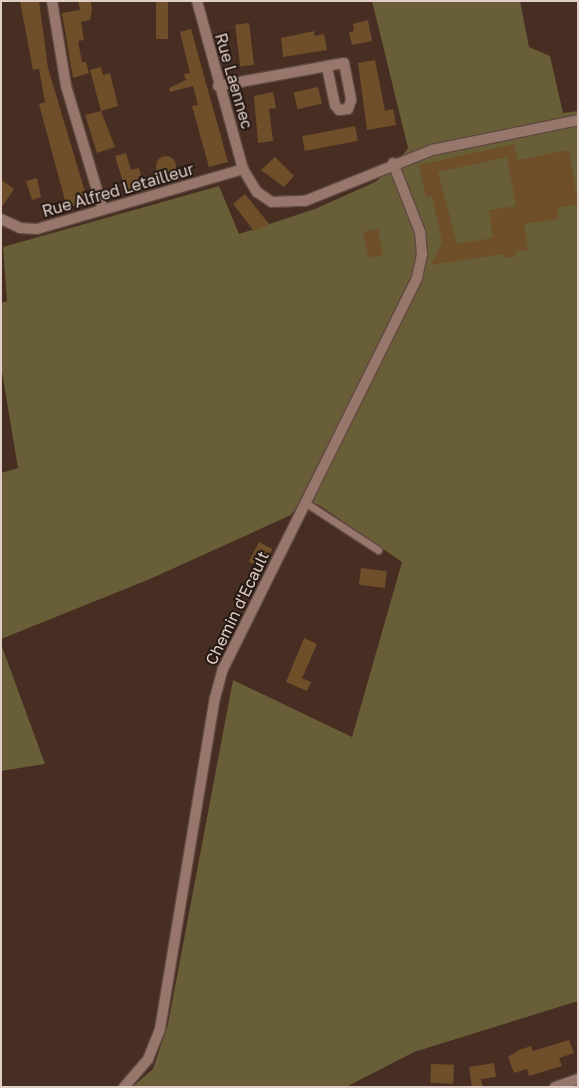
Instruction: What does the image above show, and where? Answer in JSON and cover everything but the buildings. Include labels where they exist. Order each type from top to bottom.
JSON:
[{"type":"street","points":[[52,1],[66,86],[103,210]]},
{"type":"street","name":"Rue Laennec","points":[[198,1],[218,86],[243,169],[257,192],[272,202],[285,205],[312,199],[393,163],[440,148],[578,120]]},
{"type":"street","points":[[218,86],[327,66]]},
{"type":"street","name":"Chemin d'Ecault","points":[[124,1087],[148,1059],[160,1029],[220,677],[407,303],[420,270],[422,246],[418,224],[393,163]]},
{"type":"street","name":"Rue Alfred Letailleur","points":[[1,219],[31,229],[243,169]]},
{"type":"street","points":[[555,1087],[578,1079]]},
{"type":"lane","points":[[306,503],[378,550]]},
{"type":"shaded area","points":[[372,1],[520,1],[529,47],[550,56],[563,113],[578,111],[578,1001],[414,1052],[346,1087],[132,1087],[153,1069],[168,1024],[233,680],[352,737],[402,562],[319,505],[302,499],[291,515],[150,579],[1,639],[1,473],[18,468],[1,366],[1,303],[7,301],[3,247],[219,186],[239,234],[315,209],[375,182],[394,167],[408,148]]},
{"type":"shaded area","points":[[1,644],[45,764],[1,771]]}]
